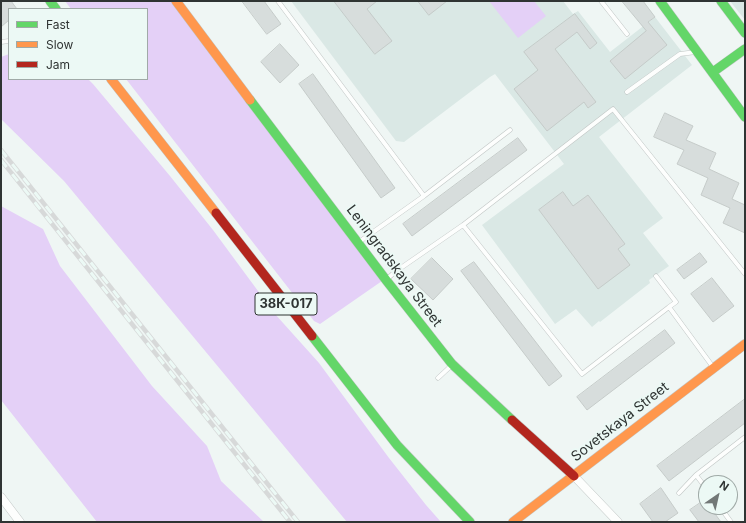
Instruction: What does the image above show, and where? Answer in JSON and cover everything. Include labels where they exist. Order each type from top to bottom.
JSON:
[{"type":"street","name":"Leningradskaya Street","points":[[176,1],[386,280],[452,364],[574,476],[618,522]]},
{"type":"street","points":[[660,1],[745,117]]},
{"type":"street","points":[[721,1],[745,33]]},
{"type":"street","points":[[713,72],[745,49]]},
{"type":"street","name":"38К-017","points":[[112,80],[397,445],[470,522]]},
{"type":"street","name":"Sovetskaya Street","points":[[513,522],[713,367],[745,344]]},
{"type":"street","points":[[1,498],[20,522]]},
{"type":"lane","points":[[278,1],[424,196]]},
{"type":"lane","points":[[601,1],[627,34]]},
{"type":"lane","points":[[627,92],[680,54],[698,52]]},
{"type":"lane","points":[[386,280],[395,272],[463,225],[613,109],[745,274]]},
{"type":"lane","points":[[358,242],[424,196],[510,130]]},
{"type":"lane","points":[[463,225],[582,374],[676,302],[656,276]]},
{"type":"lane","points":[[669,307],[713,367]]},
{"type":"lane","points":[[438,378],[452,364]]},
{"type":"lane","points":[[679,493],[696,475],[745,437]]},
{"type":"shaded area","points":[[65,1],[171,1],[382,281],[320,324],[314,321],[127,80],[148,80],[148,8],[70,8]]},
{"type":"shaded area","points":[[291,1],[563,1],[573,14],[578,11],[610,52],[655,17],[692,65],[599,137],[663,218],[643,233],[669,266],[649,280],[650,283],[592,327],[576,309],[555,324],[482,225],[564,164],[495,74],[404,142],[396,141]]},
{"type":"shaded area","points":[[489,1],[534,1],[546,16],[518,38]]},
{"type":"shaded area","points":[[730,1],[745,1],[745,20]]},
{"type":"shaded area","points":[[8,54],[8,80],[89,80],[93,84],[213,230],[275,314],[319,363],[389,458],[441,522],[347,522],[64,181],[1,119],[1,57]]},
{"type":"shaded area","points":[[1,206],[43,229],[60,266],[152,386],[207,446],[221,481],[264,522],[97,522],[1,400]]},
{"type":"building","points":[[1,1],[11,1],[16,8],[8,8],[8,21],[1,27]]},
{"type":"building","points":[[242,1],[264,1],[281,24],[267,34]]},
{"type":"building","points":[[334,1],[377,1],[367,9],[392,41],[375,54]]},
{"type":"building","points":[[418,1],[447,1],[429,15]]},
{"type":"building","points":[[622,1],[643,1],[655,17],[648,22],[667,45],[625,79],[610,61],[646,31]]},
{"type":"building","points":[[575,14],[597,43],[590,49],[577,32],[555,49],[596,102],[588,108],[584,102],[547,131],[514,89],[538,70],[524,52]]},
{"type":"building","points":[[280,44],[299,65],[280,83],[261,62]]},
{"type":"building","points":[[313,74],[395,188],[381,198],[299,84]]},
{"type":"building","points":[[665,113],[693,126],[686,140],[716,153],[709,169],[739,183],[732,199],[745,205],[745,233],[723,223],[730,208],[701,195],[708,178],[677,164],[684,150],[654,137]]},
{"type":"building","points":[[518,138],[527,150],[412,236],[403,224]]},
{"type":"building","points":[[563,192],[573,206],[588,195],[625,244],[618,249],[630,265],[598,289],[539,210]]},
{"type":"building","points":[[700,253],[707,262],[684,279],[677,270]]},
{"type":"building","points":[[432,258],[453,279],[433,300],[411,279]]},
{"type":"building","points":[[474,262],[562,376],[549,386],[461,271]]},
{"type":"building","points":[[712,278],[734,306],[713,322],[691,294]]},
{"type":"building","points":[[665,330],[675,343],[587,410],[577,397]]},
{"type":"building","points":[[745,399],[745,423],[669,481],[657,466]]},
{"type":"building","points":[[661,488],[678,513],[665,522],[653,522],[640,504]]},
{"type":"building","points":[[698,504],[698,515],[716,515],[721,522],[699,522],[690,510]]},
{"type":"railway","points":[[1,150],[298,522]]},
{"type":"railway","points":[[1,160],[290,522]]},
{"type":"traffic: fast","points":[[50,1],[55,8]]},
{"type":"traffic: fast","points":[[660,1],[745,117]]},
{"type":"traffic: fast","points":[[721,1],[745,33]]},
{"type":"traffic: fast","points":[[713,72],[745,49]]},
{"type":"traffic: fast","points":[[250,100],[386,280],[452,364],[512,420]]},
{"type":"traffic: fast","points":[[312,336],[397,445],[470,522]]},
{"type":"traffic: slow","points":[[176,1],[250,100]]},
{"type":"traffic: slow","points":[[112,80],[216,213]]},
{"type":"traffic: slow","points":[[513,522],[745,344]]},
{"type":"traffic: jam","points":[[216,213],[312,336]]},
{"type":"traffic: jam","points":[[512,420],[574,476]]}]
